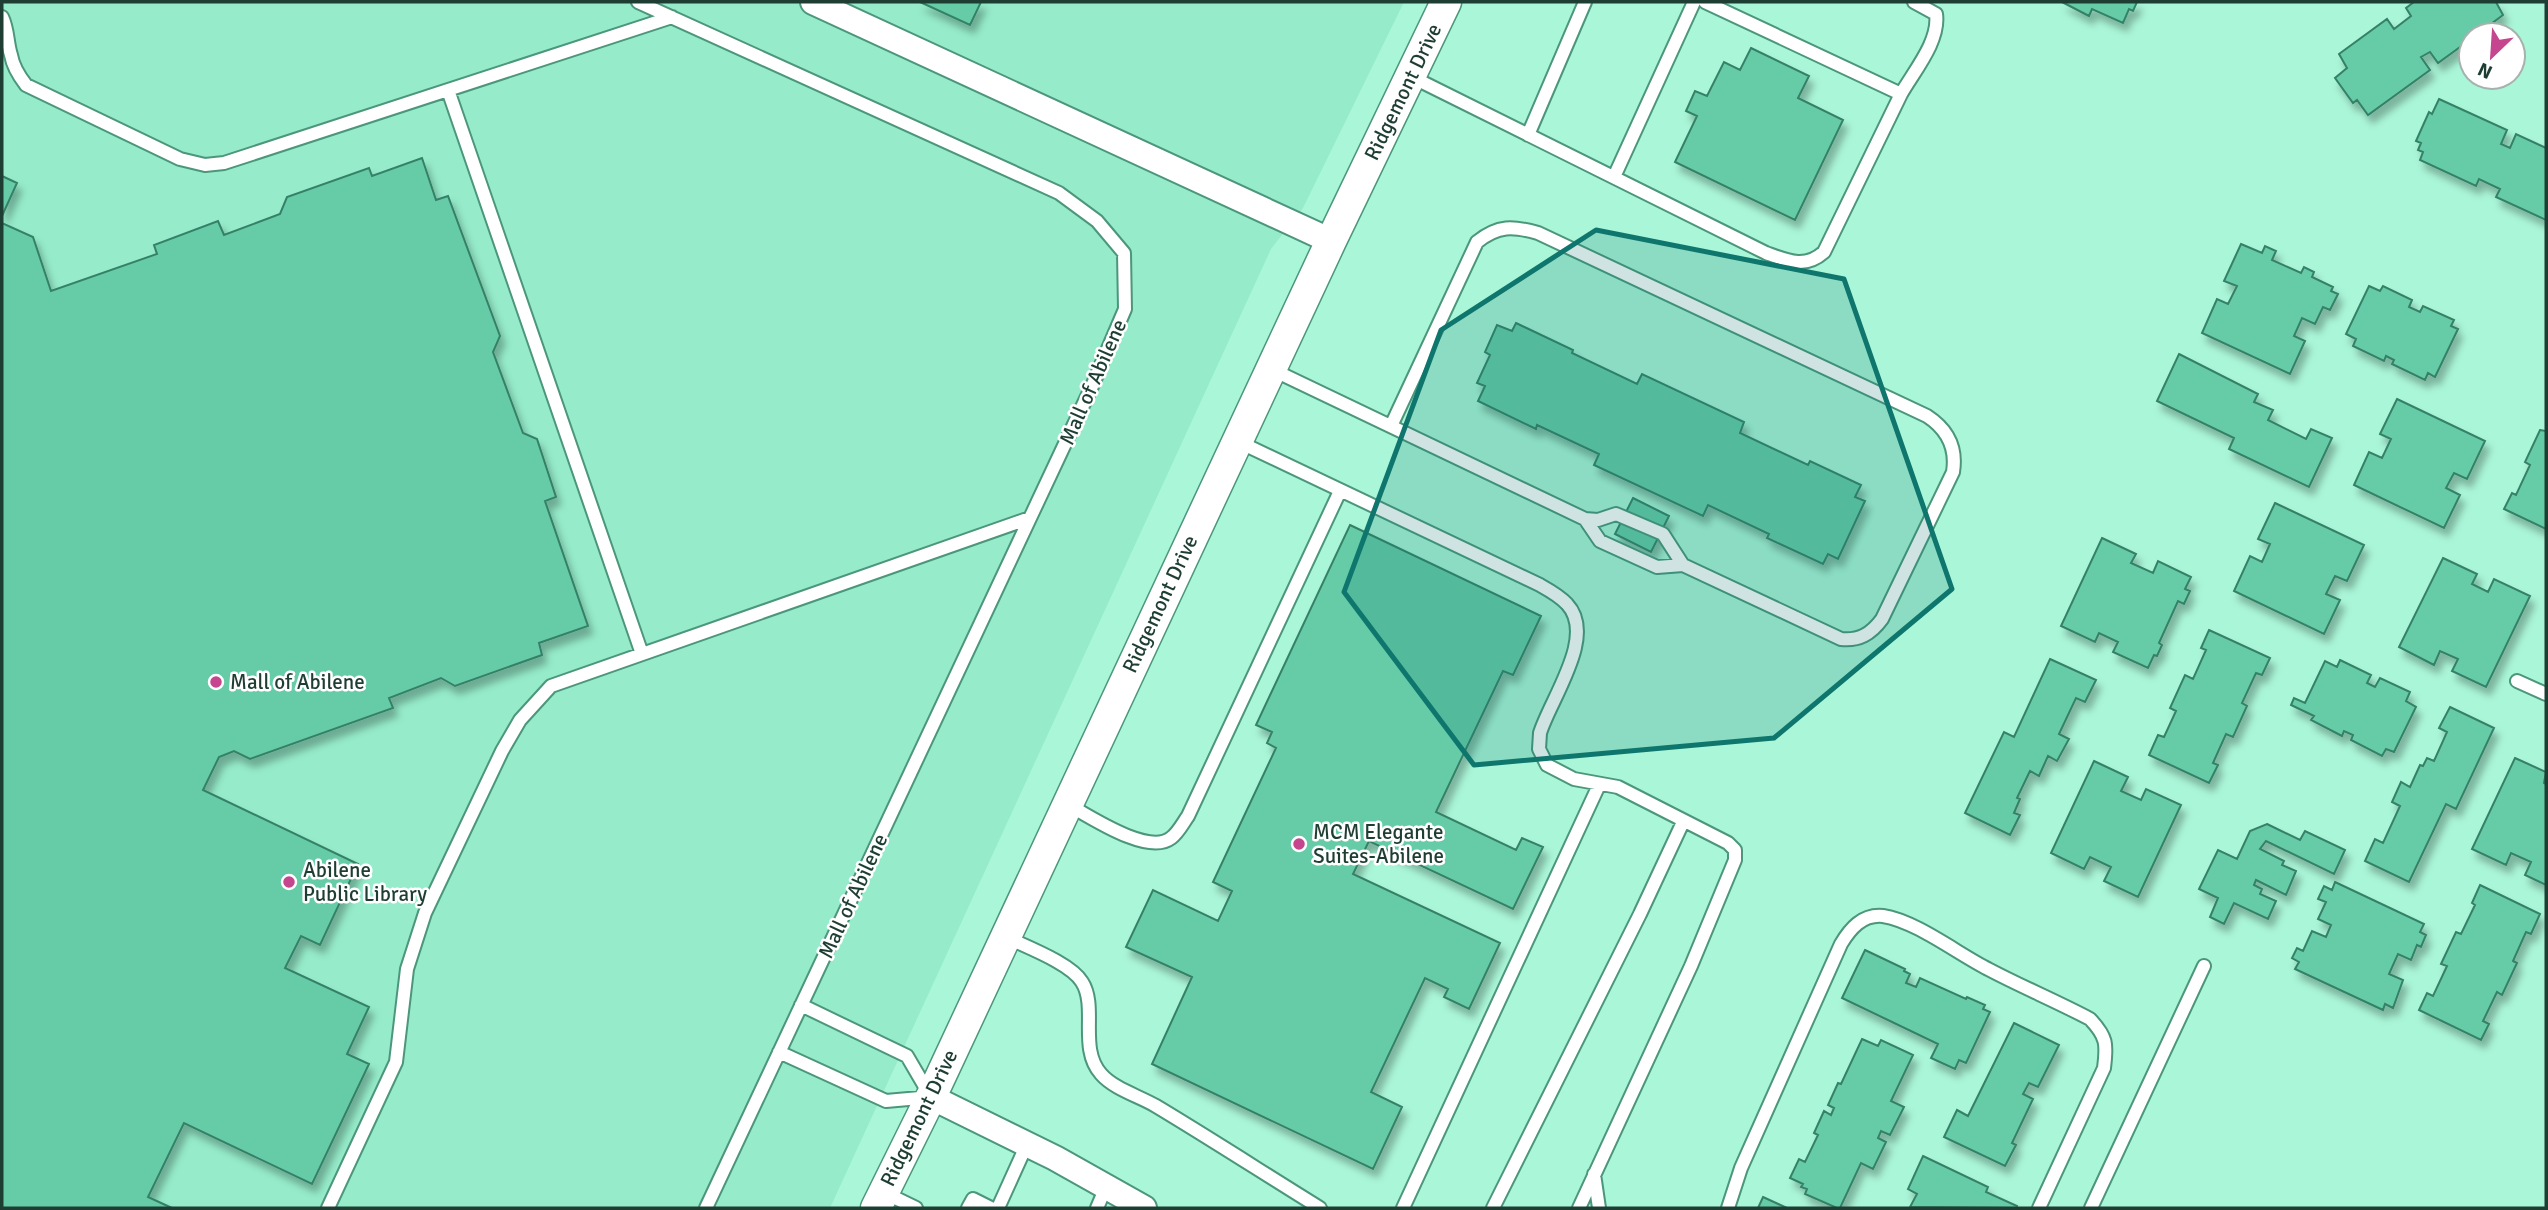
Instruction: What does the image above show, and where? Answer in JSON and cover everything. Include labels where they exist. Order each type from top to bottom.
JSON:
[{"type":"street","points":[[813,2],[1331,241]]},
{"type":"street","name":"Ridgemont Drive","points":[[879,1200],[931,1097],[1270,369],[1446,2]]},
{"type":"street","points":[[931,1097],[1027,1143],[1102,1198],[1144,1208]]},
{"type":"lane","name":"Mall of Abilene","points":[[638,2],[1059,193],[1097,221],[1125,253],[1125,309],[1084,404],[706,1208]]},
{"type":"lane","points":[[1528,135],[1585,2]]},
{"type":"lane","points":[[1614,177],[1693,2]]},
{"type":"lane","points":[[1705,2],[1902,94]]},
{"type":"lane","points":[[1410,76],[1766,253],[1798,263],[1814,261],[1824,252],[1933,37],[1937,24],[1936,14],[1914,2]]},
{"type":"lane","points":[[2,17],[17,73],[26,85],[124,135],[190,163],[205,164],[224,163],[672,17]]},
{"type":"lane","points":[[448,90],[642,654]]},
{"type":"lane","points":[[1391,426],[1477,242],[1501,227],[1510,227],[1538,233],[1927,415],[1947,434],[1955,460],[1953,472],[1882,619],[1875,628],[1852,640],[1841,639],[1683,565],[1657,568],[1600,541],[1585,519]]},
{"type":"lane","points":[[1270,369],[1585,519],[1598,520],[1616,514],[1639,522],[1663,534],[1683,565]]},
{"type":"lane","points":[[1237,441],[1539,585],[1568,605],[1577,621],[1578,640],[1540,733],[1539,749],[1547,765],[1574,779],[1618,788],[1728,843],[1735,850],[1735,860],[1691,966],[1579,1208]]},
{"type":"lane","points":[[1066,804],[1130,837],[1159,843],[1171,838],[1194,805],[1340,491]]},
{"type":"lane","points":[[328,1208],[396,1062],[407,969],[425,913],[502,751],[520,720],[551,686],[1030,518]]},
{"type":"lane","points":[[2517,681],[2546,694]]},
{"type":"lane","points":[[1403,1208],[1600,785]]},
{"type":"lane","points":[[1493,1208],[1683,822]]},
{"type":"lane","points":[[1728,1208],[1741,1168],[1841,944],[1859,922],[1868,917],[1882,916],[1920,931],[1987,969],[2090,1019],[2102,1032],[2107,1048],[2104,1068],[2039,1208]]},
{"type":"lane","points":[[1004,936],[1069,969],[1082,981],[1087,995],[1092,1061],[1102,1076],[1320,1208]]},
{"type":"lane","points":[[2091,1208],[2204,966]]},
{"type":"lane","points":[[779,1052],[886,1101],[931,1097],[907,1056],[801,1005]]},
{"type":"lane","points":[[998,1208],[1027,1143]]},
{"type":"lane","points":[[1594,1174],[1599,1208]]},
{"type":"lane","points":[[968,1208],[973,1199],[991,1208]]},
{"type":"lane","points":[[879,1200],[916,1208]]},
{"type":"highlighted area","points":[[1596,230],[1844,279],[1952,589],[1774,738],[1474,765],[1344,592],[1441,330]]},
{"type":"shaded area","points":[[2,2],[1404,2],[1303,208],[1271,249],[830,1208],[2,1208]]},
{"type":"building","points":[[920,2],[981,2],[970,25]]},
{"type":"building","points":[[2062,2],[2137,2],[2133,11],[2129,9],[2123,23],[2092,9],[2089,16]]},
{"type":"building","points":[[2414,2],[2496,2],[2503,15],[2495,21],[2457,21],[2457,49],[2438,63],[2430,52],[2421,57],[2430,70],[2368,115],[2357,100],[2353,103],[2335,78],[2347,68],[2339,54],[2387,19],[2394,29],[2411,16],[2406,8]]},
{"type":"building","points":[[1751,48],[1809,76],[1798,98],[1843,120],[1795,220],[1675,162],[1697,116],[1686,111],[1695,91],[1707,96],[1724,62],[1740,70]]},
{"type":"building","points":[[2439,99],[2507,130],[2501,144],[2510,148],[2516,134],[2546,148],[2546,220],[2496,197],[2500,189],[2479,179],[2476,186],[2420,160],[2423,152],[2418,150],[2421,143],[2416,141],[2429,112],[2432,114]]},
{"type":"building","name":"Mall of Abilene","points":[[422,158],[436,200],[448,196],[500,336],[493,352],[523,433],[537,439],[556,497],[545,501],[588,626],[539,643],[542,655],[455,686],[441,678],[389,698],[393,708],[250,759],[234,751],[219,757],[203,790],[358,864],[320,945],[301,936],[285,968],[369,1007],[347,1054],[369,1064],[312,1184],[184,1123],[148,1197],[172,1208],[2,1208],[2,223],[33,237],[51,291],[157,254],[154,245],[218,221],[224,235],[280,214],[287,197],[369,168],[372,176]]},
{"type":"building","points":[[2,176],[17,183],[2,216]]},
{"type":"building","points":[[2241,244],[2262,253],[2265,246],[2276,251],[2272,260],[2301,273],[2304,267],[2314,272],[2312,277],[2333,287],[2331,291],[2338,294],[2330,310],[2323,307],[2315,324],[2302,318],[2294,336],[2305,341],[2290,374],[2202,333],[2217,299],[2228,304],[2237,286],[2224,281]]},
{"type":"building","points":[[2369,286],[2380,291],[2383,286],[2412,300],[2409,307],[2420,312],[2423,306],[2454,320],[2451,326],[2458,329],[2435,377],[2428,373],[2425,380],[2392,364],[2394,360],[2386,356],[2384,361],[2353,346],[2356,339],[2346,334]]},
{"type":"building","points":[[1516,323],[1637,384],[1642,374],[1744,422],[1740,433],[1808,465],[1810,461],[1861,485],[1855,497],[1865,501],[1838,559],[1828,554],[1823,564],[1767,538],[1769,534],[1708,505],[1703,516],[1594,465],[1599,454],[1537,425],[1536,429],[1478,401],[1485,386],[1477,383],[1490,355],[1485,352],[1497,325],[1512,331]]},
{"type":"building","points":[[2179,354],[2258,394],[2254,402],[2273,410],[2268,420],[2306,439],[2311,429],[2332,438],[2309,487],[2229,449],[2234,438],[2157,401]]},
{"type":"building","points":[[2397,399],[2485,441],[2467,479],[2454,473],[2446,488],[2460,495],[2444,528],[2354,485],[2369,452],[2382,458],[2391,439],[2380,434]]},
{"type":"building","points":[[2540,430],[2546,431],[2546,529],[2504,509],[2512,493],[2516,495],[2530,465],[2525,462]]},
{"type":"building","points":[[1633,498],[1669,516],[1651,552],[1615,534]]},
{"type":"building","points":[[2275,503],[2364,545],[2347,581],[2335,576],[2326,594],[2340,600],[2324,634],[2234,591],[2250,556],[2262,562],[2270,544],[2258,539]]},
{"type":"building","name":"MCM Elegante Suites-Abilene","points":[[1350,525],[1541,616],[1513,675],[1503,671],[1436,812],[1516,850],[1522,838],[1543,847],[1513,909],[1369,841],[1353,874],[1500,943],[1469,1009],[1444,997],[1448,989],[1425,978],[1371,1092],[1402,1107],[1373,1169],[1152,1064],[1192,977],[1126,947],[1153,890],[1218,921],[1232,891],[1213,882],[1276,748],[1267,743],[1272,732],[1256,725]]},
{"type":"building","points":[[2102,538],[2136,554],[2131,563],[2153,573],[2158,561],[2191,577],[2185,589],[2190,591],[2184,604],[2178,601],[2159,643],[2162,645],[2148,668],[2113,652],[2118,642],[2099,633],[2095,642],[2061,626]]},
{"type":"building","points":[[2443,558],[2477,574],[2472,584],[2488,592],[2494,579],[2530,596],[2486,687],[2452,671],[2458,659],[2440,651],[2434,665],[2399,647]]},
{"type":"building","points":[[2209,630],[2270,658],[2262,675],[2256,673],[2242,703],[2247,706],[2233,737],[2226,734],[2213,763],[2218,765],[2209,783],[2149,755],[2158,735],[2164,737],[2176,711],[2170,708],[2185,675],[2193,679],[2206,650],[2201,648]]},
{"type":"building","points":[[2050,659],[2096,680],[2085,702],[2076,698],[2059,734],[2069,739],[2057,761],[2048,756],[2039,776],[2030,771],[2017,798],[2020,799],[2014,813],[2020,815],[2010,835],[1965,813],[2004,732],[2014,737]]},
{"type":"building","points":[[2340,660],[2371,675],[2367,683],[2375,687],[2380,678],[2410,692],[2406,701],[2416,707],[2394,752],[2386,749],[2382,756],[2351,740],[2353,735],[2344,731],[2342,736],[2311,720],[2314,716],[2291,705],[2294,698],[2305,703],[2325,661],[2337,667]]},
{"type":"building","points":[[2450,707],[2494,728],[2456,809],[2446,804],[2409,882],[2365,861],[2375,839],[2383,843],[2400,806],[2392,802],[2401,782],[2410,787],[2420,765],[2423,766],[2427,758],[2434,761],[2447,732],[2439,728]]},
{"type":"building","points":[[2515,758],[2546,772],[2546,885],[2525,875],[2531,862],[2511,853],[2506,865],[2472,849]]},
{"type":"building","points":[[2094,761],[2128,777],[2121,791],[2141,800],[2146,789],[2181,805],[2138,897],[2104,881],[2111,867],[2090,857],[2084,869],[2051,853]]},
{"type":"building","points":[[2267,824],[2300,840],[2305,831],[2345,850],[2334,874],[2266,841],[2260,849],[2284,861],[2282,865],[2296,871],[2286,895],[2256,880],[2254,885],[2262,889],[2260,894],[2276,901],[2268,919],[2234,903],[2224,924],[2210,917],[2218,898],[2199,889],[2218,850],[2237,859],[2250,831]]},
{"type":"building","points":[[2335,882],[2424,924],[2420,932],[2426,935],[2421,947],[2417,945],[2411,960],[2398,954],[2389,974],[2403,980],[2393,1008],[2385,1004],[2383,1010],[2295,969],[2299,962],[2292,958],[2297,948],[2303,951],[2312,931],[2326,937],[2331,925],[2318,919],[2326,902],[2318,899],[2324,886],[2332,890]]},
{"type":"building","points":[[2480,885],[2540,914],[2531,934],[2526,932],[2513,961],[2517,963],[2502,995],[2497,992],[2483,1021],[2489,1024],[2481,1040],[2419,1010],[2427,993],[2433,996],[2447,966],[2441,964],[2456,932],[2461,934],[2475,905],[2472,903]]},
{"type":"building","points":[[1865,950],[1905,969],[1904,971],[1910,974],[1906,983],[1916,987],[1920,978],[1985,1005],[1983,1009],[1990,1012],[1966,1063],[1959,1060],[1955,1069],[1931,1058],[1938,1044],[1842,998]]},
{"type":"building","points":[[2014,1023],[2059,1045],[2038,1087],[2029,1083],[2023,1094],[2033,1099],[2012,1143],[2016,1145],[2005,1166],[1944,1137],[1957,1110],[1968,1116]]},
{"type":"building","points":[[1862,1039],[1878,1046],[1881,1040],[1913,1055],[1891,1101],[1904,1107],[1890,1135],[1881,1131],[1878,1138],[1886,1142],[1873,1169],[1861,1163],[1840,1208],[1837,1208],[1805,1194],[1807,1189],[1801,1187],[1803,1184],[1790,1178],[1799,1159],[1805,1162],[1818,1135],[1814,1133],[1824,1111],[1831,1115],[1834,1108],[1828,1105]]},
{"type":"building","points":[[1923,1156],[1988,1187],[1986,1192],[2017,1206],[2016,1208],[1910,1207],[1917,1194],[1908,1189]]},
{"type":"building","points":[[1763,1197],[1787,1208],[1758,1208]]},
{"type":"place","name":"Mall of Abilene","points":[[216,682]]},
{"type":"place","name":"MCM Elegante Suites-Abilene","points":[[1299,844]]},
{"type":"place","name":"Abilene Public Library","points":[[289,882]]}]
